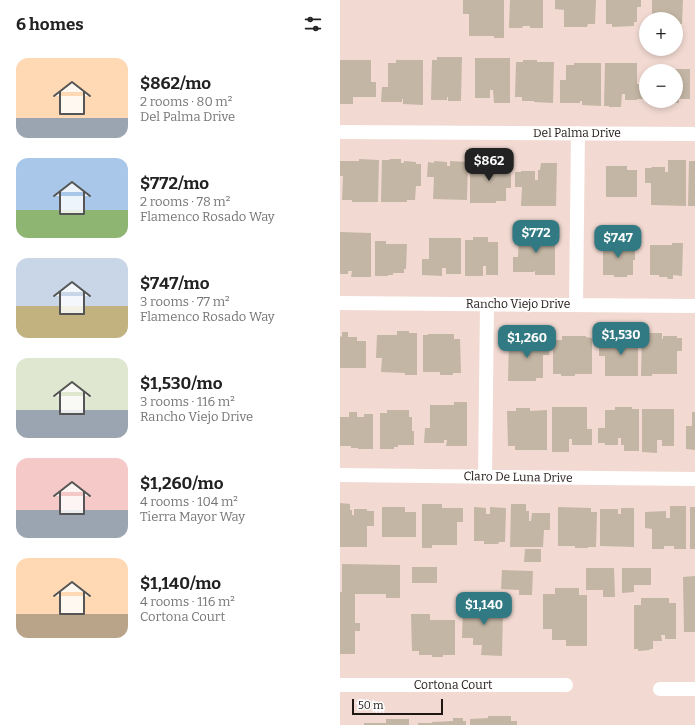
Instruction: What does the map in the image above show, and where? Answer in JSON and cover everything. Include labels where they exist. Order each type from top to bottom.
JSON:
[{"type":"street","name":"Del Palma Drive","points":[[340,132],[695,134]]},
{"type":"street","points":[[576,305],[578,134]]},
{"type":"street","name":"Rancho Viejo Drive","points":[[340,303],[695,306]]},
{"type":"street","points":[[485,476],[487,304]]},
{"type":"street","name":"Claro De Luna Drive","points":[[340,475],[695,479]]},
{"type":"street","name":"Cortona Court","points":[[340,685],[566,685]]},
{"type":"street","points":[[660,689],[695,689]]},
{"type":"building","points":[[463,0],[504,0],[504,38],[494,38],[494,36],[469,36],[469,14],[463,14]]},
{"type":"building","points":[[510,0],[543,0],[543,28],[530,28],[530,26],[523,26],[522,28],[509,28]]},
{"type":"building","points":[[555,0],[596,0],[595,24],[588,24],[587,27],[564,27],[564,10],[555,9]]},
{"type":"building","points":[[606,0],[641,0],[641,7],[637,7],[637,22],[634,22],[634,26],[612,27],[612,24],[606,24]]},
{"type":"building","points":[[652,0],[683,0],[682,12],[652,12]]},
{"type":"building","points":[[437,57],[462,57],[461,101],[448,101],[448,97],[447,100],[431,100],[432,60],[437,60]]},
{"type":"building","points":[[475,58],[510,58],[510,103],[494,103],[493,90],[490,90],[490,98],[475,98]]},
{"type":"building","points":[[340,60],[371,60],[371,82],[376,82],[376,97],[353,97],[353,104],[340,104]]},
{"type":"building","points":[[396,60],[423,60],[423,105],[403,104],[403,99],[402,102],[381,102],[382,87],[388,87],[388,63],[396,63]]},
{"type":"building","points":[[523,60],[554,62],[553,103],[522,101],[522,97],[515,97],[516,62],[523,62]]},
{"type":"building","points":[[574,63],[601,63],[601,106],[582,105],[582,101],[580,101],[580,103],[560,103],[560,80],[566,80],[566,65],[574,65]]},
{"type":"building","points":[[605,63],[637,63],[639,99],[625,100],[625,94],[622,94],[621,107],[604,106]]},
{"type":"building","points":[[683,69],[690,69],[690,99],[683,99]]},
{"type":"building","points":[[359,159],[379,160],[378,202],[352,202],[352,200],[342,200],[343,176],[340,176],[340,161],[359,161]]},
{"type":"building","points":[[401,159],[401,163],[404,163],[404,161],[421,164],[421,186],[416,186],[415,200],[407,200],[407,202],[381,202],[382,160]]},
{"type":"building","points":[[470,160],[490,160],[490,164],[506,163],[506,165],[511,165],[511,188],[506,188],[506,201],[496,201],[496,203],[470,203]]},
{"type":"building","points":[[668,160],[686,160],[686,206],[651,205],[651,183],[645,183],[645,168],[665,167],[665,172],[668,172]]},
{"type":"building","points":[[434,161],[447,162],[447,166],[450,166],[450,161],[468,162],[467,200],[433,199],[434,177],[427,177],[428,162],[434,163]]},
{"type":"building","points":[[689,161],[695,161],[695,206],[688,206]]},
{"type":"building","points":[[541,163],[557,163],[556,206],[521,206],[522,187],[515,187],[515,172],[535,171],[535,180],[538,180],[538,170],[540,170]]},
{"type":"building","points":[[606,166],[627,166],[627,170],[637,170],[637,197],[606,197]]},
{"type":"building","points":[[340,232],[371,233],[371,277],[351,277],[352,271],[348,271],[348,274],[340,274]]},
{"type":"building","points":[[555,233],[555,275],[535,275],[535,271],[513,272],[513,257],[518,257],[519,234]]},
{"type":"building","points":[[473,237],[488,237],[488,242],[498,242],[498,275],[486,275],[486,266],[483,266],[483,276],[465,276],[465,240],[473,240]]},
{"type":"building","points":[[429,238],[461,238],[461,274],[446,274],[446,268],[442,268],[442,276],[422,275],[422,259],[429,259]]},
{"type":"building","points":[[603,240],[626,240],[626,247],[635,247],[633,275],[627,275],[627,277],[614,277],[614,275],[603,275]]},
{"type":"building","points":[[375,241],[386,241],[386,244],[407,244],[406,269],[404,269],[404,273],[393,273],[393,275],[388,276],[375,276]]},
{"type":"building","points":[[672,243],[683,243],[682,276],[673,275],[673,279],[668,279],[667,277],[659,277],[659,275],[650,275],[650,245],[672,245]]},
{"type":"building","points":[[397,331],[417,333],[417,375],[381,372],[382,358],[376,358],[377,335],[397,335]]},
{"type":"building","points":[[342,332],[348,332],[348,337],[357,337],[357,341],[366,341],[366,368],[340,368],[340,336],[342,337]]},
{"type":"building","points":[[642,333],[662,333],[662,339],[663,336],[677,336],[677,338],[682,338],[682,351],[677,351],[677,374],[652,374],[652,376],[641,376]]},
{"type":"building","points":[[454,334],[454,339],[460,339],[461,373],[453,373],[453,375],[440,375],[440,372],[423,372],[423,335]]},
{"type":"building","points":[[624,334],[638,334],[638,376],[605,376],[605,356],[599,356],[599,341],[619,341],[619,346],[621,346],[621,339],[624,339]]},
{"type":"building","points":[[562,336],[586,336],[592,338],[592,374],[561,376],[561,374],[553,374],[553,340],[562,340]]},
{"type":"building","points":[[509,337],[528,337],[528,342],[530,342],[530,339],[544,339],[544,341],[550,341],[549,355],[543,355],[543,378],[536,378],[536,381],[508,381]]},
{"type":"building","points":[[454,402],[467,402],[467,446],[446,446],[447,440],[444,440],[444,443],[424,443],[425,428],[430,428],[430,405],[454,405]]},
{"type":"building","points":[[552,407],[587,407],[587,429],[592,429],[592,445],[572,445],[572,439],[569,439],[569,452],[552,452]]},
{"type":"building","points":[[615,407],[632,407],[632,409],[639,409],[639,451],[624,451],[624,445],[621,445],[621,438],[618,438],[618,445],[605,445],[605,443],[598,443],[598,428],[605,428],[605,410],[615,410]]},
{"type":"building","points":[[516,408],[530,408],[530,411],[547,410],[547,450],[515,450],[515,446],[508,446],[507,411],[516,411]]},
{"type":"building","points":[[642,409],[674,409],[674,446],[662,446],[662,440],[657,440],[657,453],[642,452]]},
{"type":"building","points":[[387,410],[409,410],[409,417],[412,417],[412,431],[414,431],[414,445],[398,445],[398,447],[394,447],[394,449],[380,449],[380,413],[387,413]]},
{"type":"building","points":[[349,412],[357,412],[357,417],[364,417],[364,414],[373,414],[373,449],[358,449],[351,448],[351,446],[340,446],[340,417],[349,417]]},
{"type":"building","points":[[692,412],[695,412],[695,450],[686,449],[686,426],[692,426]]},
{"type":"building","points":[[340,503],[350,504],[352,515],[354,515],[354,509],[367,509],[367,511],[374,511],[374,526],[367,526],[367,547],[340,547]]},
{"type":"building","points":[[422,504],[442,504],[442,508],[463,508],[463,522],[457,522],[457,545],[432,545],[432,548],[422,548]]},
{"type":"building","points":[[511,504],[526,504],[526,511],[529,511],[529,521],[531,521],[532,513],[550,513],[550,530],[544,530],[543,547],[510,547]]},
{"type":"building","points":[[670,506],[686,506],[686,549],[674,549],[674,546],[664,546],[664,549],[652,549],[652,529],[645,528],[645,512],[666,511],[666,518],[670,518]]},
{"type":"building","points":[[382,507],[405,507],[405,512],[416,512],[416,537],[382,537]]},
{"type":"building","points":[[474,507],[486,508],[486,514],[490,514],[490,507],[506,508],[505,542],[499,542],[498,544],[484,544],[484,541],[474,541]]},
{"type":"building","points":[[558,507],[591,508],[591,512],[597,512],[596,547],[575,548],[575,546],[558,546]]},
{"type":"building","points":[[690,507],[695,507],[695,549],[690,549]]},
{"type":"building","points":[[621,508],[634,508],[634,547],[600,546],[600,509],[618,509],[618,514],[621,514]]},
{"type":"building","points":[[525,549],[541,549],[541,562],[524,562]]},
{"type":"building","points":[[342,564],[400,565],[400,598],[386,598],[386,594],[355,594],[355,623],[360,623],[360,631],[355,631],[355,654],[340,654],[340,592],[342,592]]},
{"type":"building","points":[[412,567],[437,567],[437,583],[412,583]]},
{"type":"building","points":[[586,568],[614,568],[615,597],[603,597],[603,590],[586,590]]},
{"type":"building","points":[[622,568],[651,568],[651,585],[634,585],[634,592],[622,593]]},
{"type":"building","points":[[502,570],[533,571],[532,595],[519,595],[519,590],[501,589]]},
{"type":"building","points":[[695,576],[695,632],[684,632],[683,577]]},
{"type":"building","points":[[555,588],[579,588],[579,595],[587,595],[587,646],[566,646],[566,640],[552,640],[552,629],[543,629],[543,594],[555,594]]},
{"type":"building","points":[[641,598],[669,598],[669,603],[676,603],[676,639],[665,639],[665,635],[661,635],[662,641],[653,641],[653,649],[638,651],[638,649],[634,649],[634,605],[641,605]]},
{"type":"building","points":[[469,600],[495,601],[495,608],[503,608],[502,656],[481,655],[482,645],[473,645],[473,638],[462,638],[463,606],[469,606]]},
{"type":"building","points":[[411,614],[430,614],[430,620],[455,620],[455,655],[432,657],[432,655],[419,655],[419,651],[412,651]]},
{"type":"building","points":[[488,716],[511,716],[511,721],[517,721],[517,725],[470,725],[470,719],[488,718]]},
{"type":"building","points":[[453,718],[463,718],[463,721],[466,721],[466,725],[418,725],[418,723],[453,721]]},
{"type":"building","points":[[386,719],[409,719],[409,725],[364,725],[364,723],[386,723]]}]
